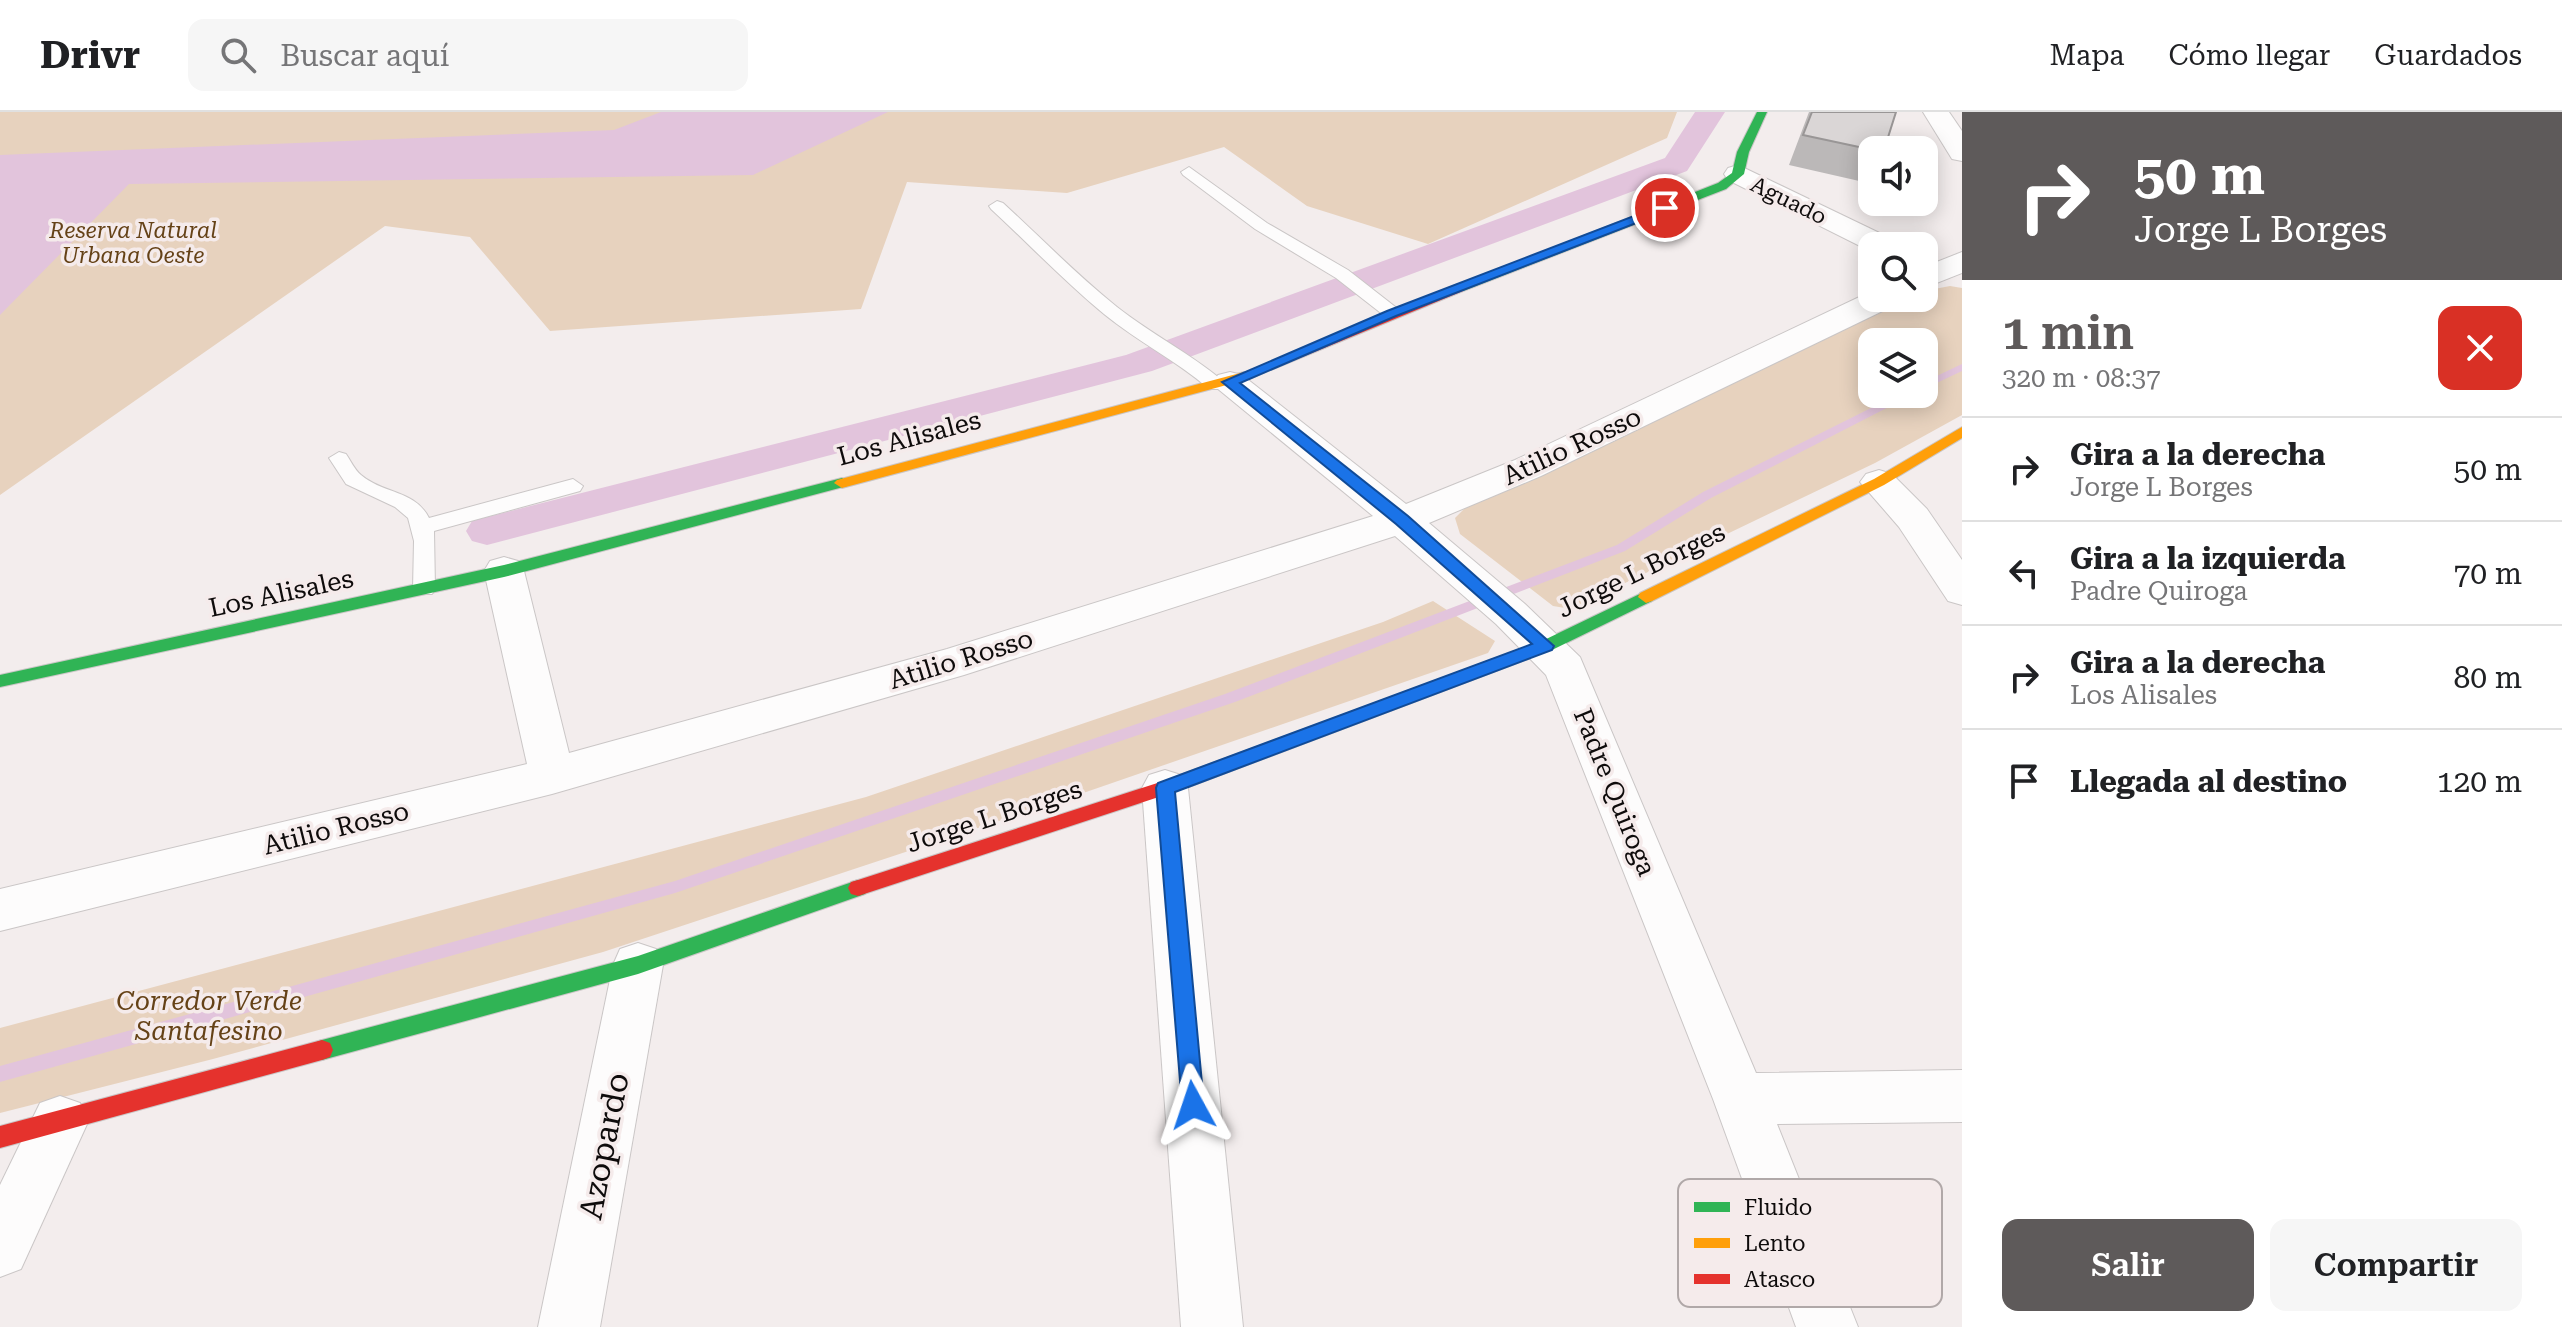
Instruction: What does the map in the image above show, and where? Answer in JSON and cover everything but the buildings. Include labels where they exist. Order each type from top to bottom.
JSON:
[{"type":"street","points":[[1738,174],[1743,152],[1762,112]]},
{"type":"street","points":[[1936,112],[1962,153]]},
{"type":"street","name":"Aguado","points":[[1738,174],[1858,234]]},
{"type":"street","name":"Los Alisales","points":[[0,681],[504,571],[1223,384],[1392,313],[1722,186],[1738,174]]},
{"type":"street","name":"Atilio Rosso","points":[[0,910],[552,776],[949,664],[1402,520],[1528,468],[1858,310]]},
{"type":"street","name":"Padre Quiroga","points":[[1223,384],[1402,520],[1546,646],[1565,668],[1771,1179]]},
{"type":"street","name":"Jorge L Borges","points":[[0,1137],[638,965],[798,908],[1165,788],[1546,646],[1879,482],[1962,432]]},
{"type":"street","points":[[1879,482],[1913,518],[1962,591]]},
{"type":"street","points":[[504,571],[552,776]]},
{"type":"street","points":[[1165,788],[1212,1327]]},
{"type":"street","name":"Azopardo","points":[[569,1327],[638,965]]},
{"type":"street","points":[[1740,1099],[1962,1096]]},
{"type":"street","points":[[0,1248],[60,1122]]},
{"type":"street","name":"Padre Quiroga","points":[[1819,1307],[1827,1327]]},
{"type":"lane","points":[[1189,172],[1261,226],[1342,274],[1392,313]]},
{"type":"lane","points":[[997,206],[1110,310],[1154,342],[1223,384]]},
{"type":"lane","points":[[339,458],[353,479],[375,492],[403,501],[417,512],[423,527],[424,589]]},
{"type":"lane","points":[[423,527],[573,486]]},
{"type":"green space","name":"Reserva Natural Urbana Oeste","points":[[0,112],[1677,112],[1667,138],[1428,244],[1307,206],[1224,147],[1067,193],[907,182],[861,309],[550,331],[470,237],[385,226],[0,495]]},
{"type":"green space","points":[[1938,288],[1962,288],[1962,415],[1875,463],[1571,609],[1553,606],[1460,534],[1455,518],[1469,504],[1879,312],[1938,312]]},
{"type":"green space","name":"Corredor Verde Santafesino","points":[[1433,601],[1495,641],[1488,653],[1063,800],[603,952],[213,1059],[0,1113],[0,1028],[866,797],[1383,622]]},
{"type":"shaded area","points":[[661,112],[888,112],[753,175],[129,184],[0,315],[0,155],[614,130]]},
{"type":"waterway","points":[[487,531],[1139,363],[1676,164],[1710,112]]},
{"type":"waterway","points":[[1938,379],[1962,367]]},
{"type":"waterway","points":[[0,1074],[675,887],[1230,698],[1621,548],[1707,495],[1880,408]]},
{"type":"traffic: fast","points":[[1458,288],[1722,186],[1738,174],[1743,152],[1762,112]]},
{"type":"traffic: fast","points":[[0,681],[504,571],[842,483]]},
{"type":"traffic: fast","points":[[1179,783],[1546,646],[1646,597]]},
{"type":"traffic: fast","points":[[322,1050],[638,965],[858,888]]},
{"type":"traffic: slow","points":[[842,483],[1244,376]]},
{"type":"traffic: slow","points":[[1646,597],[1879,482],[1962,432]]},
{"type":"traffic: jam","points":[[1244,376],[1458,288]]},
{"type":"traffic: jam","points":[[858,888],[1179,783]]},
{"type":"traffic: jam","points":[[0,1137],[322,1050]]},
{"type":"route","points":[[1193,1105],[1165,788],[1546,646],[1402,520],[1230,382],[1392,313],[1665,208]]}]
